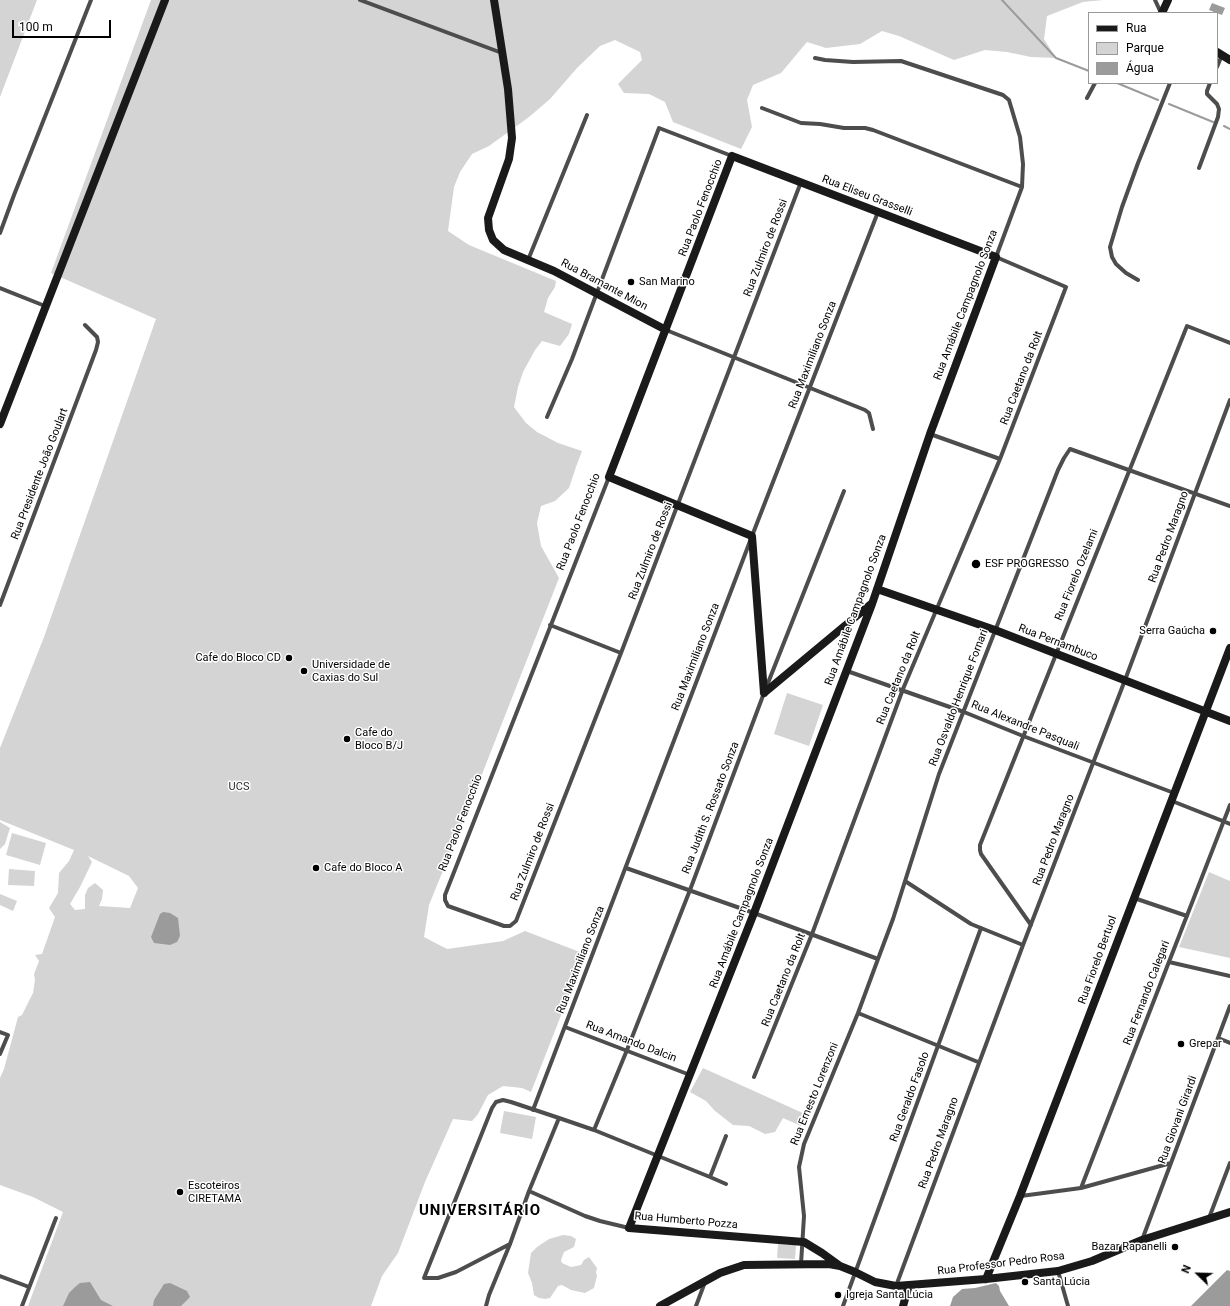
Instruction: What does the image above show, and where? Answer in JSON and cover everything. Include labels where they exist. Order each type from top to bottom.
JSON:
[{"type":"street","points":[[0,233],[16,188],[91,0]]},
{"type":"street","points":[[0,424],[164,0]]},
{"type":"street","points":[[360,0],[504,53]]},
{"type":"street","name":"Rua Bramante Mion","points":[[494,0],[504,53],[512,138],[509,159],[488,218],[489,230],[493,240],[504,250],[554,271],[666,330],[865,410],[869,413],[873,429]]},
{"type":"street","points":[[1155,0],[1161,12]]},
{"type":"street","points":[[1162,12],[1168,0]]},
{"type":"street","points":[[1220,54],[1230,60]]},
{"type":"street","name":"Rua Amábile Campagnolo Sonza","points":[[628,1228],[754,913],[872,604],[930,434],[1022,187],[1023,164],[1020,137],[1009,100],[1003,95],[901,62],[853,62],[814,58]]},
{"type":"street","points":[[1087,98],[1094,84]]},
{"type":"street","points":[[1138,280],[1126,273],[1116,264],[1110,247],[1122,207],[1138,163],[1170,84]]},
{"type":"street","points":[[1198,168],[1218,117],[1219,109],[1217,104],[1207,94],[1210,84]]},
{"type":"street","points":[[762,108],[801,123],[820,124],[844,128],[865,128],[873,130],[1022,187]]},
{"type":"street","points":[[528,260],[587,115]]},
{"type":"street","name":"Rua Eliseu Grasselli","points":[[597,294],[659,128],[996,257],[1066,288]]},
{"type":"street","name":"Rua Paolo Fenocchio","points":[[513,924],[504,926],[448,906],[445,900],[445,895],[666,330],[732,156]]},
{"type":"street","name":"Rua Zulmiro de Rossi","points":[[513,924],[621,654],[801,182]]},
{"type":"street","name":"Rua Maximiliano Sonza","points":[[533,1110],[752,536],[879,212]]},
{"type":"street","points":[[0,288],[45,306]]},
{"type":"street","name":"Rua Caetano da Rolt","points":[[754,1077],[812,934],[903,689],[1000,459],[1066,288]]},
{"type":"street","points":[[547,417],[572,359],[597,294]]},
{"type":"street","name":"Rua Presidente João Goulart","points":[[0,605],[1,597],[96,350],[98,342],[97,337],[85,325]]},
{"type":"street","name":"Rua Fiorelo Ozelami","points":[[1031,925],[981,854],[980,845],[1187,326],[1230,343]]},
{"type":"street","name":"Rua Pedro Maragno","points":[[896,1286],[1022,945],[1125,680],[1230,400]]},
{"type":"street","points":[[930,434],[1000,459]]},
{"type":"street","name":"Rua Osvaldo Henrique Fornari","points":[[878,959],[905,881],[939,774],[1058,470],[1070,449],[1129,471]]},
{"type":"street","points":[[1129,471],[1230,506]]},
{"type":"street","points":[[608,477],[752,536],[764,693]]},
{"type":"street","name":"Rua Judith S. Rossato Sonza","points":[[594,1130],[690,890],[764,693],[844,491]]},
{"type":"street","name":"Rua Pernambuco","points":[[877,589],[995,630],[1230,721]]},
{"type":"street","points":[[764,693],[872,604]]},
{"type":"street","points":[[550,625],[621,654]]},
{"type":"street","name":"Rua Fiorelo Bertuol","points":[[986,1279],[1020,1196],[1230,648]]},
{"type":"street","name":"Rua Alexandre Pasquali","points":[[846,670],[903,689],[1093,762],[1230,824]]},
{"type":"street","name":"Rua Fernando Calegari","points":[[1081,1188],[1230,805]]},
{"type":"street","points":[[626,868],[878,959]]},
{"type":"street","points":[[905,881],[972,924],[1022,945]]},
{"type":"street","points":[[1133,898],[1187,916]]},
{"type":"street","name":"Rua Geraldo Fasolo","points":[[843,1306],[981,928]]},
{"type":"street","name":"Rua Ernesto Lorenzoni","points":[[801,1264],[804,1242],[804,1216],[799,1167],[801,1155],[804,1144],[858,1013],[878,959]]},
{"type":"street","points":[[1169,962],[1230,976]]},
{"type":"street","name":"Rua Giovani Girardi","points":[[1142,1240],[1230,1006]]},
{"type":"street","points":[[858,1013],[978,1062]]},
{"type":"street","name":"Rua Amando Dalcin","points":[[565,1027],[690,1075]]},
{"type":"street","points":[[0,1032],[8,1035],[0,1054]]},
{"type":"street","points":[[1218,1038],[1230,1043]]},
{"type":"street","points":[[510,1244],[456,1272],[438,1278],[424,1278],[492,1108],[496,1102],[503,1100],[594,1130],[726,1184]]},
{"type":"street","points":[[486,1306],[529,1191],[559,1118]]},
{"type":"street","points":[[710,1177],[726,1136]]},
{"type":"street","points":[[1020,1196],[1081,1188],[1171,1163]]},
{"type":"street","points":[[1209,1218],[1230,1163]]},
{"type":"street","name":"Rua Humberto Pozza","points":[[529,1191],[585,1216],[628,1228],[804,1242],[840,1266]]},
{"type":"street","name":"Rua Professor Pedro Rosa","points":[[840,1266],[875,1282],[896,1286],[986,1279],[1058,1271],[1092,1261],[1142,1240],[1230,1212]]},
{"type":"street","points":[[22,1306],[56,1218]]},
{"type":"street","points":[[660,1306],[706,1280],[731,1268],[744,1265],[828,1264],[840,1266]]},
{"type":"street","points":[[1058,1271],[1068,1306]]},
{"type":"street","points":[[0,1276],[29,1287]]},
{"type":"street","points":[[696,1306],[706,1280]]},
{"type":"street","points":[[903,1306],[909,1285]]},
{"type":"green space","points":[[0,0],[37,0],[0,97]]},
{"type":"green space","name":"UCS","points":[[151,0],[1103,0],[1083,2],[1047,16],[1044,39],[1056,58],[1031,57],[1007,52],[985,50],[954,60],[899,36],[882,31],[860,44],[826,48],[807,42],[781,73],[753,85],[747,100],[752,127],[741,149],[673,122],[665,102],[649,94],[624,93],[618,84],[642,60],[640,52],[615,40],[600,46],[577,68],[550,99],[529,117],[489,146],[472,154],[460,172],[454,187],[448,231],[469,245],[556,281],[555,287],[548,298],[544,312],[572,324],[569,334],[560,346],[542,341],[535,350],[523,372],[514,407],[526,423],[537,432],[558,443],[582,451],[569,488],[555,501],[541,506],[537,523],[541,546],[559,578],[429,905],[424,937],[447,949],[503,941],[525,931],[585,954],[531,1092],[522,1088],[503,1086],[488,1095],[478,1114],[472,1121],[453,1119],[425,1182],[398,1253],[382,1276],[371,1306],[28,1306],[63,1212],[33,1197],[0,1185],[0,1078],[4,1069],[18,1017],[22,1015],[33,993],[35,980],[34,974],[39,961],[35,955],[42,954],[55,917],[49,908],[58,893],[59,873],[69,861],[74,850],[0,820],[0,748],[44,637],[156,319],[51,273]],"holes":[[[88,856],[129,876],[138,888],[130,908],[99,906],[102,899],[103,890],[95,883],[88,888],[85,895],[85,909],[75,910],[70,904],[92,862]]]},
{"type":"green space","points":[[787,693],[823,705],[809,746],[774,734]]},
{"type":"green space","points":[[0,822],[10,828],[5,844],[0,849]]},
{"type":"green space","points":[[12,833],[46,843],[40,865],[6,855]]},
{"type":"green space","points":[[9,869],[35,871],[34,886],[8,885]]},
{"type":"green space","points":[[1209,872],[1230,881],[1230,958],[1179,947]]},
{"type":"green space","points":[[0,894],[17,901],[13,911],[0,905]]},
{"type":"green space","points":[[703,1068],[805,1114],[801,1126],[783,1118],[775,1132],[765,1134],[749,1126],[733,1125],[715,1111],[706,1101],[690,1092]]},
{"type":"green space","points":[[504,1111],[536,1117],[532,1139],[500,1133]]},
{"type":"green space","points":[[563,1235],[571,1236],[576,1239],[574,1247],[564,1252],[561,1260],[562,1263],[571,1267],[581,1265],[584,1260],[589,1257],[597,1268],[594,1288],[585,1293],[571,1290],[562,1285],[558,1286],[550,1298],[539,1298],[534,1295],[532,1283],[528,1273],[531,1253],[549,1239]]},
{"type":"green space","points":[[778,1244],[796,1245],[795,1259],[777,1258]]},
{"type":"water","points":[[1212,3],[1225,8],[1222,15],[1218,12],[1209,10]]},
{"type":"water","points":[[163,912],[170,913],[178,918],[180,936],[177,942],[170,945],[154,943],[151,937],[160,914]]},
{"type":"water","points":[[1227,1270],[1230,1271],[1230,1306],[1191,1306]]},
{"type":"water","points":[[90,1282],[101,1300],[113,1306],[63,1306],[69,1293],[75,1287],[80,1283]]},
{"type":"water","points":[[170,1283],[187,1291],[190,1297],[181,1306],[153,1306],[154,1300],[164,1284]]},
{"type":"water","points":[[996,1283],[1009,1306],[950,1306],[953,1297],[962,1289],[975,1288]]},
{"type":"waterway","points":[[1002,0],[1056,58],[1088,71]]},
{"type":"waterway","points":[[1119,84],[1158,100]]},
{"type":"waterway","points":[[1169,104],[1213,122]]},
{"type":"waterway","points":[[1224,126],[1230,129]]},
{"type":"place","name":"San Marino","points":[[631,282]]},
{"type":"place","name":"ESF PROGRESSO","points":[[976,564]]},
{"type":"place","name":"Serra Gaúcha","points":[[1213,631]]},
{"type":"place","name":"Cafe do Bloco CD","points":[[289,658]]},
{"type":"place","name":"Universidade de Caxias do Sul","points":[[304,671]]},
{"type":"place","name":"Cafe do Bloco B/J","points":[[347,739]]},
{"type":"place","name":"Cafe do Bloco A","points":[[316,868]]},
{"type":"place","name":"Grepar","points":[[1181,1044]]},
{"type":"place","name":"Escoteiros CIRETAMA","points":[[180,1192]]},
{"type":"place","name":"Bazar Rapanelli","points":[[1175,1247]]},
{"type":"place","name":"Santa Lúcia","points":[[1025,1282]]},
{"type":"place","name":"Igreja Santa Lúcia","points":[[838,1295]]},
{"type":"district","name":"UNIVERSITÁRIO","points":[[480,1211]]}]
